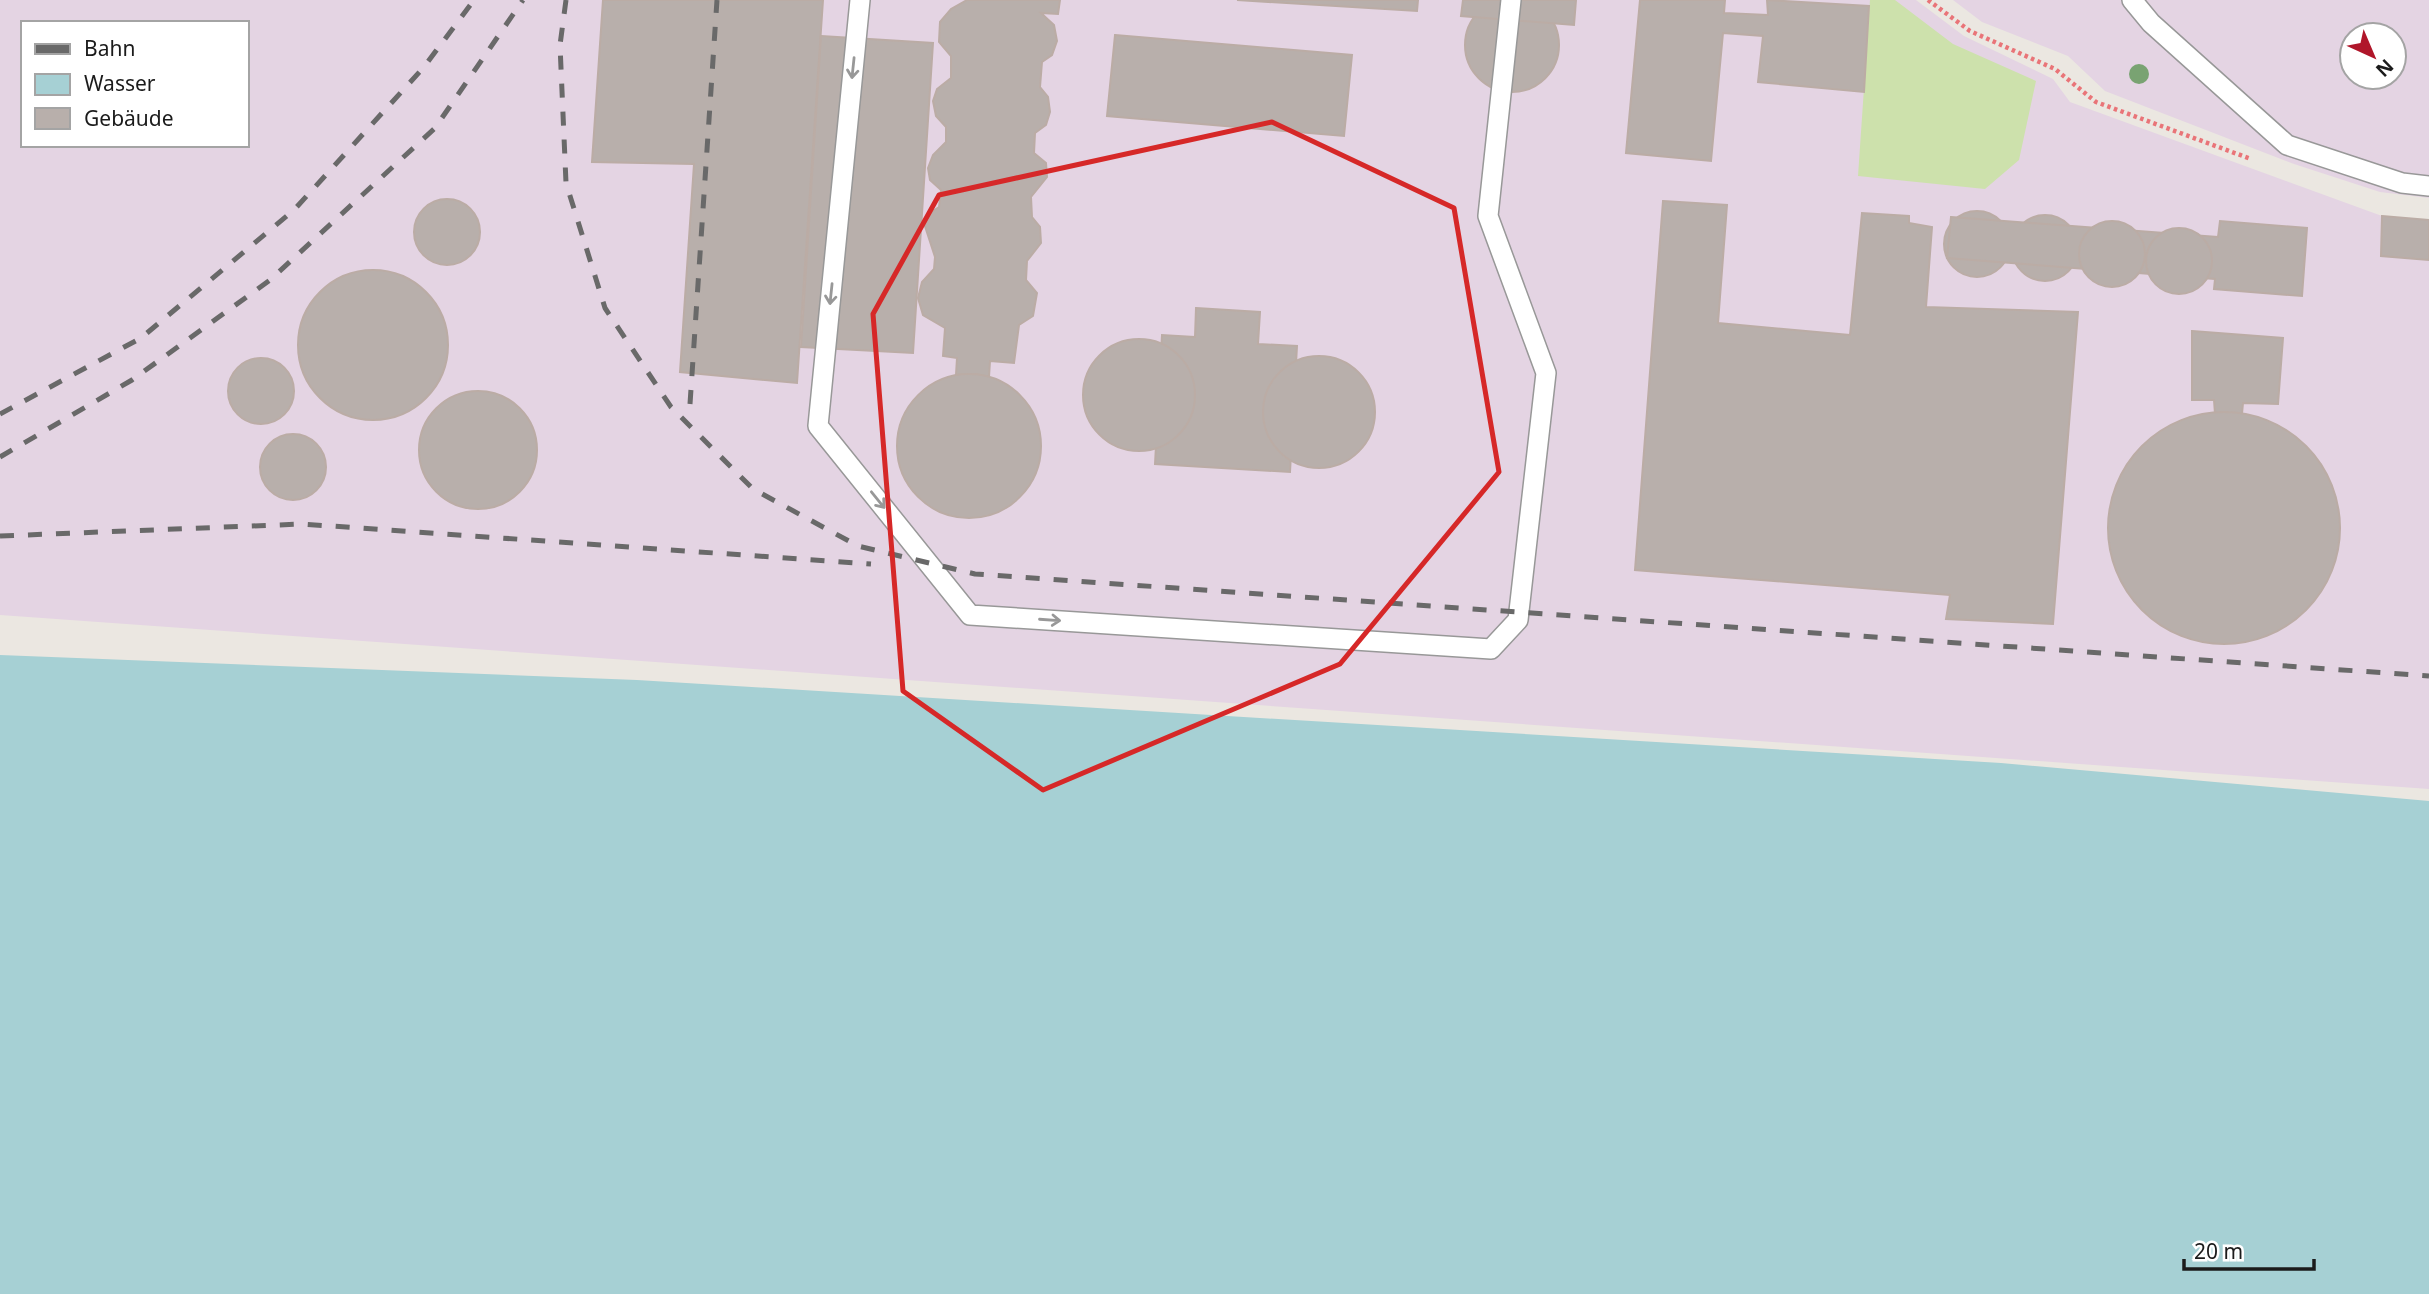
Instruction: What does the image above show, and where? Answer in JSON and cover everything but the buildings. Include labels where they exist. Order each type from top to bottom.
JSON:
[{"type":"lane","points":[[860,0],[818,426],[970,615],[1491,649],[1518,620],[1546,373],[1488,216],[1511,0]]},
{"type":"lane","points":[[2132,0],[2151,23],[2287,145],[2402,183],[2429,186]]},
{"type":"path","points":[[1928,0],[1970,31],[2055,69],[2096,102],[2259,161]]},
{"type":"highlighted area","points":[[1272,122],[1454,208],[1499,472],[1340,664],[1043,790],[903,691],[873,314],[939,195]]},
{"type":"shaded area","points":[[0,0],[1916,0],[1964,36],[2053,79],[2070,102],[2382,216],[2429,220],[2429,789],[0,615]]},
{"type":"shaded area","points":[[1953,0],[2429,0],[2429,198],[2380,192],[2294,164],[2105,91],[2068,56],[1982,22]]},
{"type":"green space","points":[[1870,0],[1895,0],[1953,44],[2036,81],[2019,160],[1985,189],[1858,176]]},
{"type":"water","points":[[0,655],[637,680],[2001,763],[2429,801],[2429,1294],[0,1294]]},
{"type":"railway","points":[[0,414],[141,338],[294,210],[424,67],[474,0]]},
{"type":"railway","points":[[0,457],[132,380],[270,280],[435,128],[523,0]]},
{"type":"railway","points":[[566,0],[560,45],[566,183],[605,308],[671,407],[753,489],[858,546],[975,574],[2429,676]]},
{"type":"railway","points":[[690,404],[717,0]]},
{"type":"railway","points":[[0,536],[302,524],[871,564]]}]
